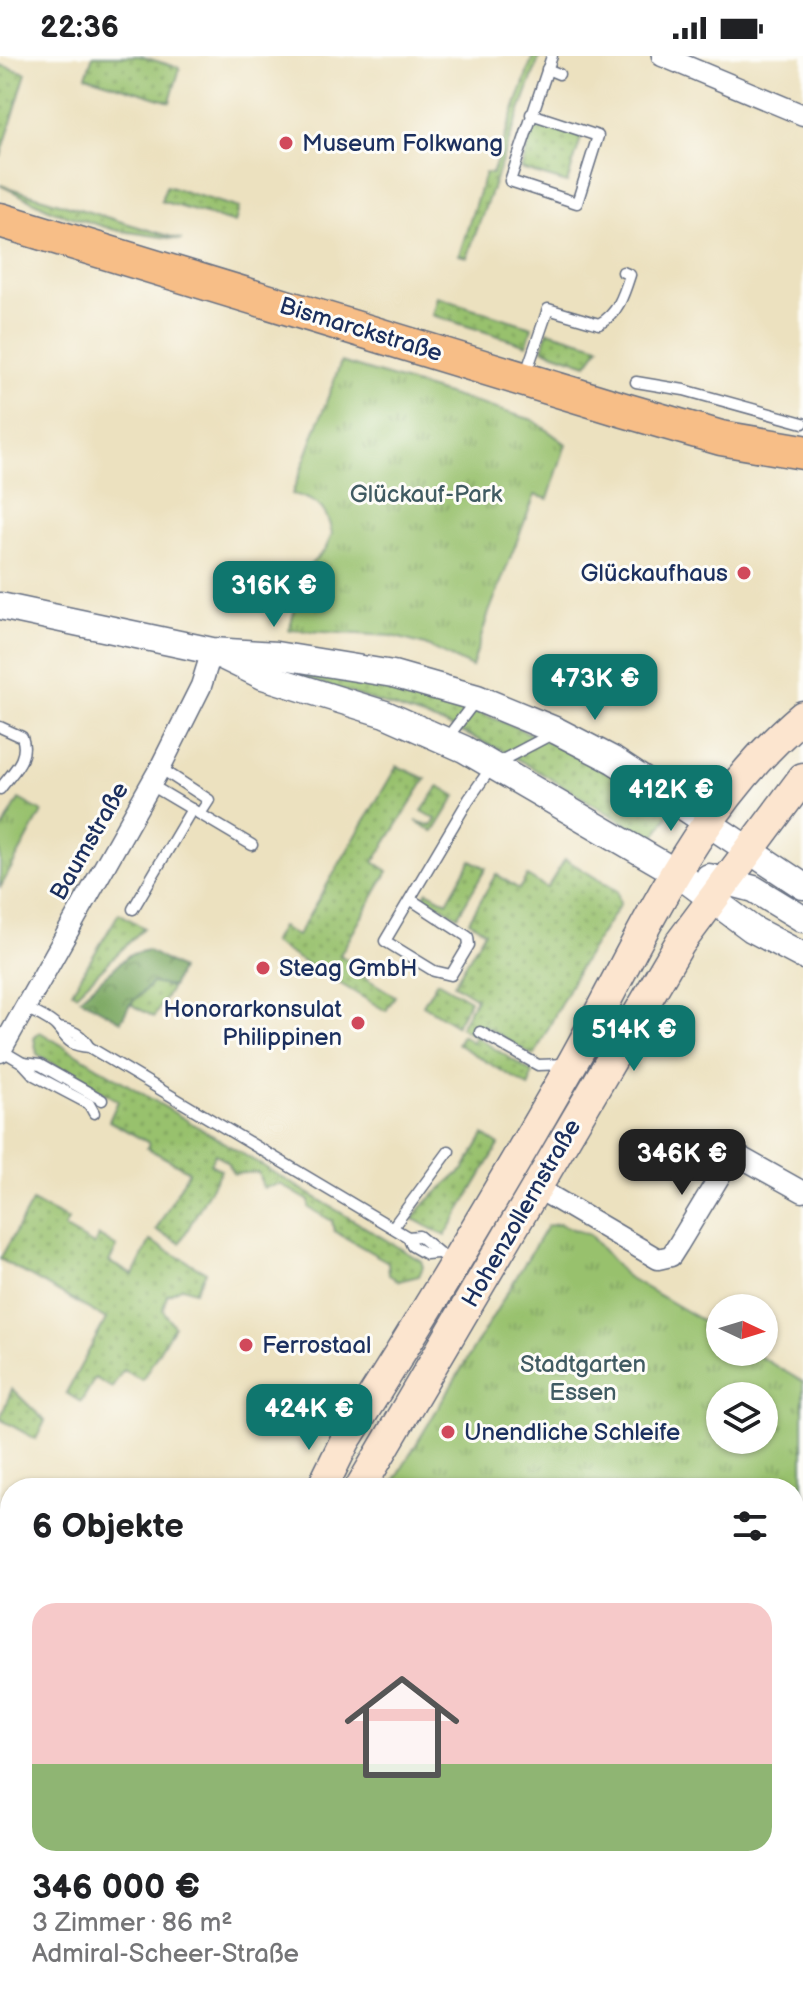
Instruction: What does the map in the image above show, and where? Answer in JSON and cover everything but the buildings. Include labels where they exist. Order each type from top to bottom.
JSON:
[{"type":"main road","name":"Bismarckstraße","points":[[0,220],[721,438],[803,473]]},
{"type":"main road","name":"Bismarckstraße","points":[[721,438],[803,452]]},
{"type":"main road","points":[[702,882],[729,836],[733,787],[777,738],[803,716]]},
{"type":"main road","points":[[702,882],[729,836],[769,823],[803,778]]},
{"type":"main road","name":"Hohenzollernstraße","points":[[365,1478],[461,1271],[652,913],[702,882]]},
{"type":"main road","name":"Hohenzollernstraße","points":[[327,1478],[345,1441],[461,1271],[537,1188],[680,943],[702,882]]},
{"type":"street","points":[[662,56],[803,115]]},
{"type":"street","points":[[707,76],[714,56]]},
{"type":"street","points":[[0,606],[212,651],[276,655],[393,674],[477,698],[557,731],[613,760],[803,886]]},
{"type":"street","points":[[212,651],[263,676],[385,714],[446,739],[702,882],[752,929],[803,956]]},
{"type":"street","name":"Baumstraße","points":[[1,1051],[156,776],[201,686],[212,651]]},
{"type":"street","points":[[769,823],[778,853],[803,870]]},
{"type":"street","points":[[702,882],[754,889],[803,919]]},
{"type":"street","points":[[537,1188],[658,1259],[671,1256],[730,1159],[744,1159],[803,1192]]},
{"type":"lane","points":[[531,114],[598,136],[577,203],[510,181],[531,114],[552,56]]},
{"type":"lane","points":[[547,69],[559,74]]},
{"type":"lane","points":[[524,379],[548,309],[599,324],[612,315],[623,298],[630,275],[623,272]]},
{"type":"lane","points":[[636,382],[684,390],[803,423]]},
{"type":"lane","points":[[446,739],[477,698]]},
{"type":"lane","points":[[0,727],[22,737],[25,746],[19,766],[0,789]]},
{"type":"lane","points":[[410,899],[468,937],[469,945],[451,975],[434,971],[385,941],[410,899],[493,765],[557,731]]},
{"type":"lane","points":[[133,909],[196,812],[209,800],[156,776]]},
{"type":"lane","points":[[156,776],[196,812],[252,845]]},
{"type":"lane","points":[[24,1007],[58,1028],[70,1029],[83,1037],[89,1047],[408,1237],[419,1236],[434,1245],[461,1271]]},
{"type":"lane","points":[[480,1032],[538,1065],[572,1064]]},
{"type":"lane","points":[[1,1051],[23,1063],[34,1075],[89,1104],[94,1113]]},
{"type":"lane","points":[[23,1063],[40,1065],[102,1100]]},
{"type":"lane","points":[[393,1227],[449,1151]]},
{"type":"green space","points":[[93,56],[140,56],[180,68],[170,102],[86,76]]},
{"type":"green space","points":[[533,56],[540,56],[467,257],[459,255],[485,173],[492,174]]},
{"type":"green space","points":[[0,65],[26,73],[1,156],[0,156]]},
{"type":"green space","points":[[536,121],[582,135],[567,183],[521,169]]},
{"type":"green space","points":[[0,185],[182,240],[115,230],[53,211]]},
{"type":"green space","points":[[166,186],[239,208],[235,223],[161,201]]},
{"type":"green space","points":[[437,297],[532,327],[527,345],[432,315]]},
{"type":"green space","points":[[548,331],[600,346],[587,364],[543,349]]},
{"type":"green space","name":"Glückauf-Park","points":[[341,362],[533,420],[566,444],[548,499],[535,495],[488,615],[472,667],[425,645],[392,636],[289,630],[306,569],[325,550],[332,534],[320,506],[292,494]]},
{"type":"green space","points":[[278,669],[405,689],[475,711],[543,739],[672,809],[653,840],[509,754],[444,724]]},
{"type":"green space","points":[[397,766],[426,779],[374,862],[388,871],[340,955],[367,972],[364,977],[395,996],[386,1011],[272,943],[281,927],[297,936]]},
{"type":"green space","points":[[439,786],[456,796],[434,832],[416,821],[432,826],[436,819],[422,811]]},
{"type":"green space","points":[[19,799],[42,812],[0,888],[0,833]]},
{"type":"green space","points":[[565,859],[617,891],[620,904],[578,970],[534,1056],[483,1025],[476,1037],[532,1072],[529,1087],[457,1044],[462,1035],[472,1042],[475,1037],[460,1027],[476,998],[454,984],[485,931],[469,921],[496,874],[519,889],[527,876],[547,888]]},
{"type":"green space","points":[[471,860],[486,868],[458,916],[424,896],[427,891],[447,902]]},
{"type":"green space","points":[[119,913],[144,928],[76,994],[72,991]]},
{"type":"green space","points":[[147,950],[180,969],[172,987],[152,983],[130,1004],[121,1021],[80,998],[129,955]]},
{"type":"green space","points":[[437,981],[470,1000],[456,1025],[423,1005]]},
{"type":"green space","points":[[152,982],[172,987],[154,1017],[130,1004]]},
{"type":"green space","points":[[40,1032],[421,1261],[423,1267],[419,1276],[399,1281],[389,1275],[388,1262],[334,1231],[332,1221],[309,1208],[309,1201],[280,1184],[263,1188],[258,1172],[234,1174],[226,1161],[215,1154],[210,1164],[221,1170],[180,1243],[156,1230],[189,1171],[147,1148],[149,1143],[109,1121],[118,1101],[37,1054],[34,1038]]},
{"type":"green space","points":[[484,1135],[499,1145],[445,1236],[413,1219],[424,1204],[464,1169]]},
{"type":"green space","points":[[32,1202],[68,1220],[64,1228],[94,1245],[99,1236],[117,1247],[109,1262],[133,1275],[150,1241],[206,1272],[195,1291],[183,1287],[167,1295],[163,1310],[174,1326],[142,1380],[123,1370],[112,1388],[95,1378],[81,1402],[66,1393],[106,1319],[0,1259]]},
{"type":"green space","name":"Stadtgarten Essen","points":[[559,1224],[590,1235],[626,1276],[706,1323],[706,1366],[776,1366],[803,1382],[803,1478],[396,1478],[547,1226]]},
{"type":"green space","points":[[12,1389],[45,1421],[36,1439],[0,1419]]},
{"type":"place","name":"Museum Folkwang","points":[[286,143]]},
{"type":"place","name":"Glückaufhaus","points":[[744,573]]},
{"type":"place","name":"Steag GmbH","points":[[263,968]]},
{"type":"place","name":"Honorarkonsulat Philippinen","points":[[358,1023]]},
{"type":"place","name":"Ferrostaal","points":[[246,1345]]},
{"type":"place","name":"Unendliche Schleife","points":[[448,1432]]}]
